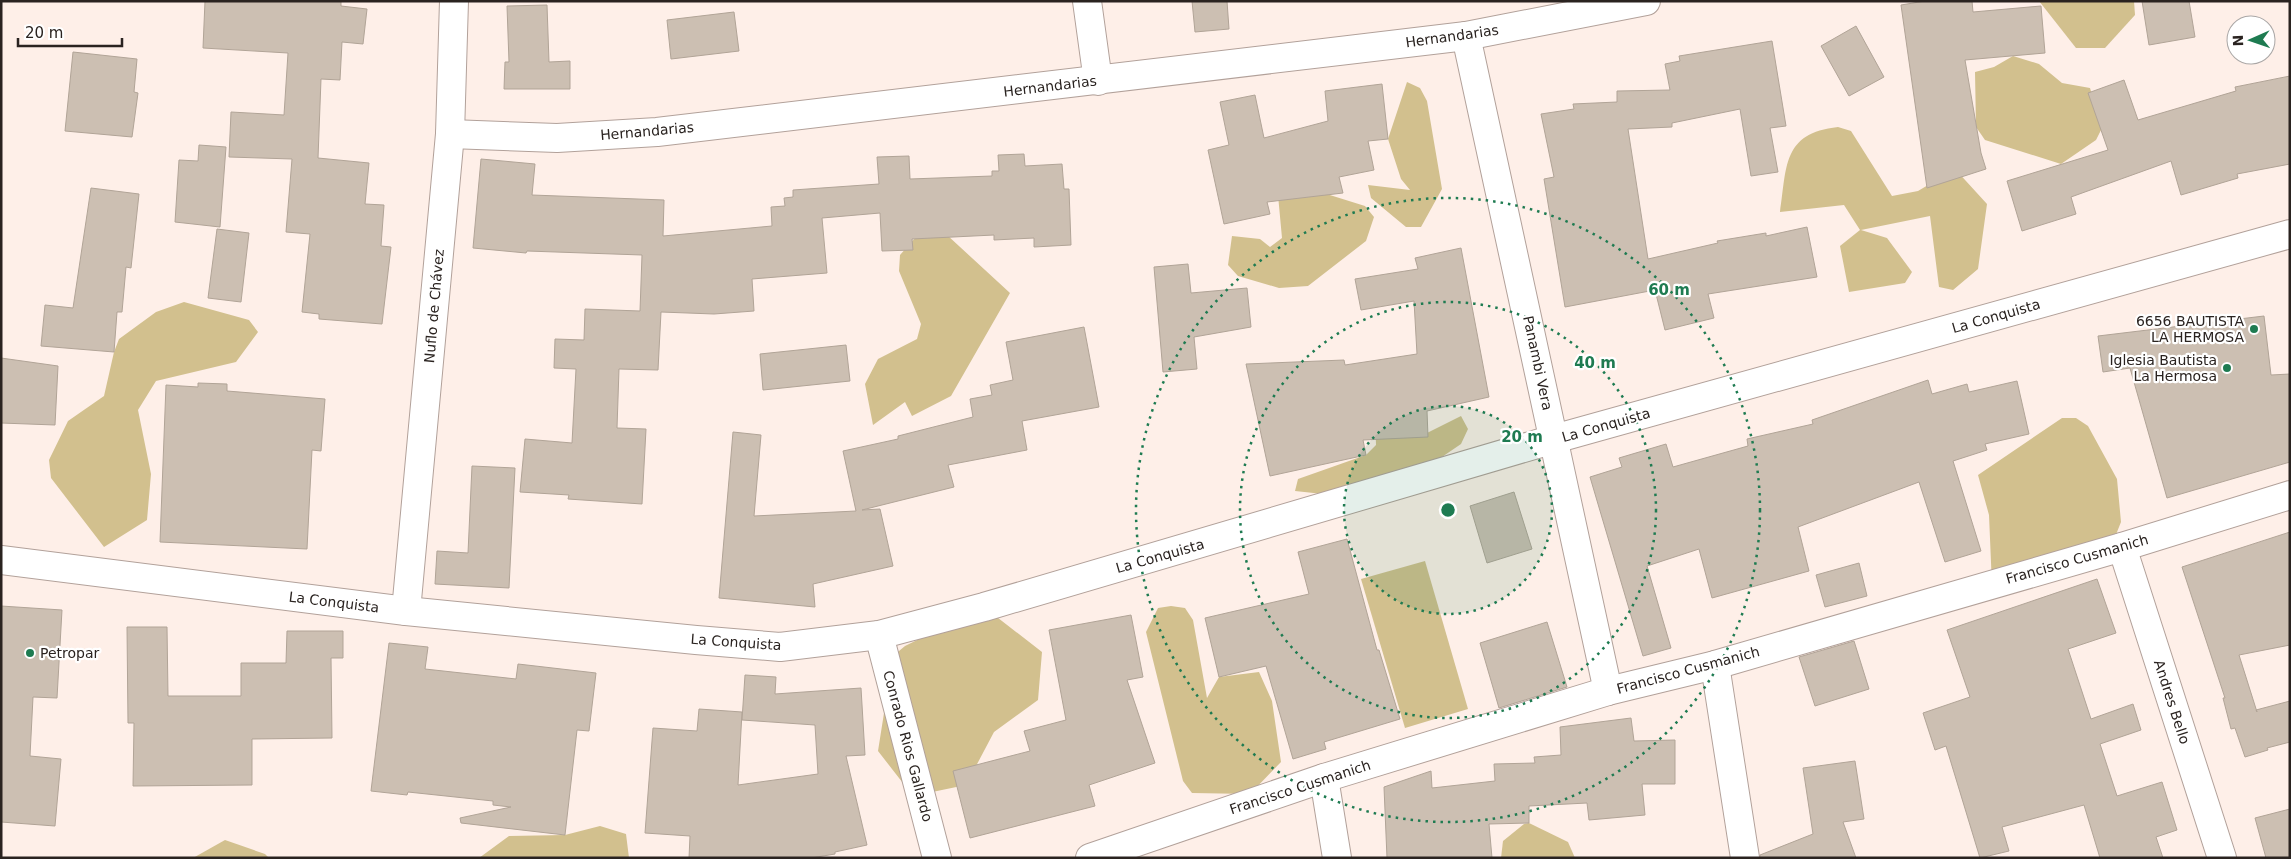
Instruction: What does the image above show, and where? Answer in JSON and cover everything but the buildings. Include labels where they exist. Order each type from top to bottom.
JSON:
[{"type":"street","name":"Nuflo de Chávez","points":[[406,611],[450,134],[454,1]]},
{"type":"street","points":[[1087,1],[1098,81]]},
{"type":"street","name":"Hernandarias","points":[[450,134],[557,138],[657,132],[1466,36],[1646,1]]},
{"type":"street","name":"Panambi Vera","points":[[1466,36],[1608,691]]},
{"type":"street","name":"La Conquista","points":[[1,560],[406,611],[780,647],[878,635],[984,608],[1554,439],[2290,234]]},
{"type":"street","name":"Francisco Cusmanich","points":[[1090,858],[1324,778],[1608,691],[1715,665],[2122,547],[2290,495]]},
{"type":"street","name":"Andres Bello","points":[[2122,547],[2222,858]]},
{"type":"street","name":"Conrado Rios Gallardo","points":[[878,635],[937,858]]},
{"type":"street","points":[[1715,665],[1745,858]]},
{"type":"street","points":[[1324,778],[1337,858]]},
{"type":"shaded area","points":[[2039,1],[2134,1],[2135,15],[2105,48],[2076,48]]},
{"type":"shaded area","points":[[2013,56],[2039,64],[2062,83],[2090,88],[2102,128],[2096,140],[2061,164],[1985,140],[1976,127],[1975,72],[1994,67]]},
{"type":"shaded area","points":[[1407,82],[1420,88],[1427,101],[1442,189],[1421,227],[1406,227],[1371,198],[1368,185],[1410,190],[1401,179],[1388,139]]},
{"type":"shaded area","points":[[1838,127],[1851,131],[1892,196],[1918,191],[1955,169],[1987,204],[1978,269],[1953,290],[1939,287],[1930,216],[1861,230],[1887,238],[1912,272],[1905,283],[1849,292],[1840,246],[1860,230],[1844,205],[1780,212],[1787,167],[1797,145],[1806,136]]},
{"type":"shaded area","points":[[1285,181],[1365,206],[1374,217],[1366,241],[1308,286],[1279,288],[1238,276],[1228,265],[1232,236],[1260,239],[1270,247],[1282,238],[1278,195]]},
{"type":"shaded area","points":[[947,235],[1010,293],[951,396],[912,416],[905,402],[873,425],[865,384],[878,359],[917,339],[921,324],[899,271],[900,255],[916,237]]},
{"type":"shaded area","points":[[184,302],[249,320],[258,332],[236,362],[156,381],[138,410],[151,474],[147,520],[104,547],[51,478],[49,460],[68,421],[104,396],[114,352],[119,339],[156,312]]},
{"type":"shaded area","points":[[1375,412],[1423,435],[1461,416],[1468,429],[1461,444],[1436,461],[1323,494],[1295,491],[1298,479],[1366,455],[1376,445]]},
{"type":"shaded area","points":[[2062,418],[2076,418],[2088,426],[2117,479],[2121,522],[2115,537],[1992,586],[1989,515],[1978,475]]},
{"type":"shaded area","points":[[1425,561],[1468,709],[1405,728],[1361,579]]},
{"type":"shaded area","points":[[1171,606],[1185,608],[1193,620],[1207,698],[1219,677],[1259,672],[1272,701],[1281,762],[1250,794],[1192,793],[1183,781],[1146,632],[1158,608]]},
{"type":"shaded area","points":[[984,607],[1042,652],[1038,700],[994,732],[966,785],[913,796],[878,751],[893,656],[905,646]]},
{"type":"shaded area","points":[[1529,823],[1568,842],[1575,858],[1501,858],[1503,841],[1524,824]]},
{"type":"shaded area","points":[[600,826],[626,834],[629,858],[479,858],[509,836],[565,835]]},
{"type":"shaded area","points":[[225,840],[265,854],[269,858],[193,858]]},
{"type":"place","name":"6656 BAUTISTA LA HERMOSA","points":[[2254,329]]},
{"type":"place","name":"Iglesia Bautista La Hermosa","points":[[2227,368]]},
{"type":"place","name":"Petropar","points":[[30,653]]}]
